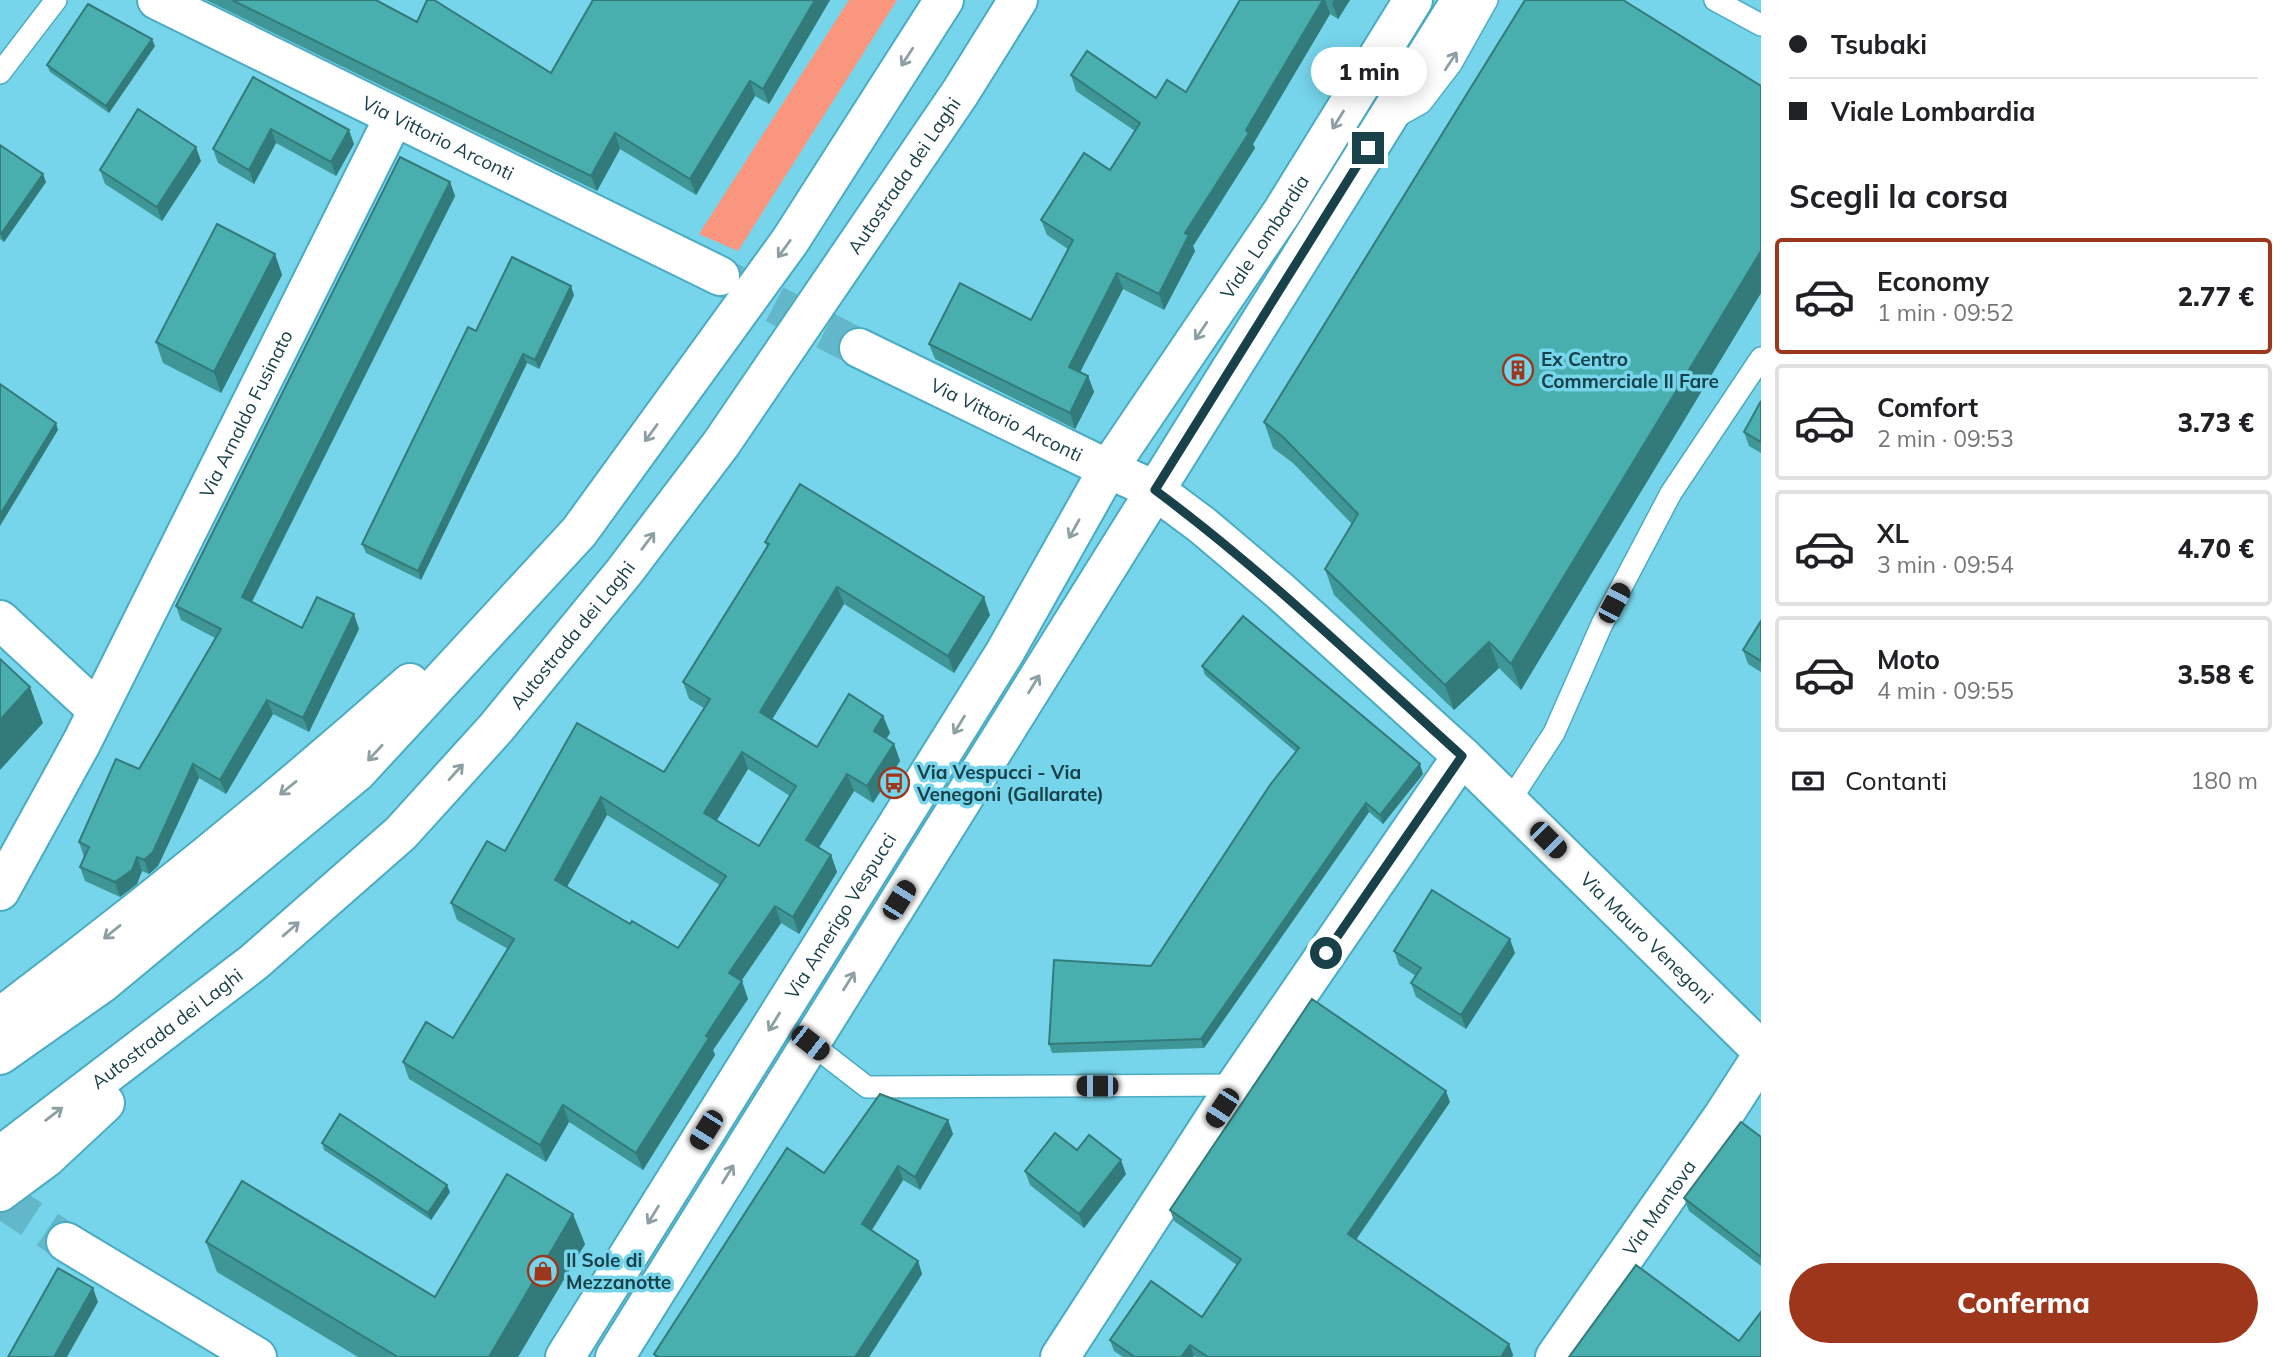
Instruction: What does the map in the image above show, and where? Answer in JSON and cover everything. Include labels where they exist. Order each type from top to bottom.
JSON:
[{"type":"main road","name":"Via Vittorio Arconti","points":[[158,0],[720,276]]},
{"type":"main road","points":[[0,1055],[101,984],[357,772],[579,532],[790,242],[944,0]]},
{"type":"main road","name":"Autostrada dei Laghi","points":[[0,1156],[254,962],[401,833],[496,728],[624,572],[721,444],[960,93],[1018,0]]},
{"type":"main road","name":"Viale Lombardia","points":[[1108,469],[1282,212],[1413,0]]},
{"type":"main road","points":[[615,1357],[1461,0]]},
{"type":"main road","name":"Via Arnaldo Fusinato","points":[[0,891],[82,742],[394,117]]},
{"type":"main road","name":"Via Vittorio Arconti","points":[[859,348],[1155,490]]},
{"type":"main road","name":"Via Amerigo Vespucci","points":[[565,1357],[998,663],[1108,469]]},
{"type":"main road","name":"Via Mauro Venegoni","points":[[1155,490],[1202,525],[1280,591],[1462,756],[1761,1050]]},
{"type":"main road","points":[[0,1017],[103,940],[341,744],[579,532]]},
{"type":"main road","points":[[0,620],[97,710]]},
{"type":"main road","points":[[1060,1357],[1236,1085],[1462,756]]},
{"type":"main road","points":[[0,1192],[46,1158],[254,962]]},
{"type":"main road","name":"Via Mantova","points":[[1555,1357],[1761,1057]]},
{"type":"main road","points":[[66,1242],[257,1357]]},
{"type":"lane","points":[[0,73],[56,0]]},
{"type":"lane","points":[[1385,123],[1421,103],[1451,64],[1487,0]]},
{"type":"lane","points":[[1715,0],[1761,25]]},
{"type":"lane","points":[[1509,802],[1554,733],[1602,624],[1671,493],[1761,358]]},
{"type":"lane","points":[[810,1043],[867,1087],[1236,1085]]},
{"type":"shaded area","points":[[849,0],[897,0],[738,251],[699,234]]},
{"type":"building","points":[[232,0],[376,0],[417,22],[427,0],[434,0],[551,73],[593,0],[815,0],[763,89],[750,81],[690,179],[615,133],[591,176]]},
{"type":"building","points":[[1240,0],[1323,0],[1246,130],[1249,133],[1185,233],[1189,235],[1159,294],[1117,273],[1069,367],[1088,376],[1070,413],[929,344],[960,283],[1031,320],[1073,240],[1041,220],[1084,153],[1110,170],[1140,123],[1071,75],[1087,51],[1156,98],[1167,80],[1186,92]]},
{"type":"building","name":"Ex Centro Commerciale Il Fare","points":[[1525,0],[1623,0],[1761,86],[1761,251],[1511,664],[1489,642],[1445,685],[1325,569],[1358,514],[1283,437],[1264,422]]},
{"type":"building","points":[[88,4],[152,39],[106,106],[47,65]]},
{"type":"building","points":[[253,77],[349,130],[331,162],[271,129],[249,170],[213,149]]},
{"type":"building","points":[[138,109],[196,147],[157,207],[100,170]]},
{"type":"building","points":[[0,145],[43,174],[1,234],[0,233]]},
{"type":"building","points":[[400,157],[450,182],[242,597],[302,628],[317,597],[354,614],[303,718],[267,700],[220,780],[193,764],[153,852],[144,860],[137,857],[132,870],[115,882],[80,867],[89,847],[79,842],[116,759],[139,769],[221,629],[176,606]]},
{"type":"building","points":[[217,224],[275,254],[214,372],[156,342]]},
{"type":"building","points":[[512,257],[571,286],[535,360],[523,354],[418,571],[362,544],[468,327],[476,331]]},
{"type":"building","points":[[0,384],[56,423],[0,515]]},
{"type":"building","points":[[1761,401],[1761,442],[1744,432]]},
{"type":"building","points":[[800,484],[984,597],[948,656],[837,587],[760,712],[817,747],[849,694],[883,716],[874,731],[894,744],[867,786],[847,774],[806,840],[831,855],[793,917],[775,906],[729,973],[742,981],[636,1153],[563,1105],[540,1145],[403,1062],[426,1022],[453,1038],[514,939],[451,903],[487,841],[505,851],[577,723],[664,772],[710,699],[683,682],[769,544],[765,542]],"holes":[[[742,752],[796,786],[759,846],[704,813]],[[601,797],[726,876],[678,948],[632,921],[630,924],[555,880]]]},
{"type":"building","points":[[1243,616],[1420,764],[1380,815],[1366,803],[1201,1039],[1049,1044],[1054,960],[1151,966],[1270,785],[1299,748],[1202,666]]},
{"type":"building","points":[[1761,621],[1761,661],[1743,650]]},
{"type":"building","points":[[0,659],[30,687],[0,720]]},
{"type":"building","points":[[1432,890],[1510,939],[1461,1015],[1411,983],[1421,968],[1394,951]]},
{"type":"building","points":[[1312,999],[1446,1091],[1348,1234],[1509,1344],[1501,1357],[1208,1357],[1190,1345],[1181,1357],[1135,1357],[1110,1340],[1151,1281],[1202,1317],[1241,1259],[1170,1210]]},
{"type":"building","points":[[880,1094],[948,1120],[915,1177],[898,1166],[862,1224],[918,1261],[855,1357],[658,1357],[654,1354],[787,1148],[824,1173]]},
{"type":"building","points":[[340,1114],[447,1185],[428,1213],[322,1143]]},
{"type":"building","points":[[1741,1122],[1761,1137],[1761,1257],[1684,1198]]},
{"type":"building","points":[[1055,1133],[1077,1150],[1089,1135],[1121,1160],[1079,1214],[1025,1171]]},
{"type":"building","points":[[507,1174],[573,1214],[489,1357],[398,1357],[206,1242],[242,1181],[435,1297]]},
{"type":"building","points":[[1636,1265],[1739,1341],[1761,1312],[1761,1357],[1569,1357]]},
{"type":"building","points":[[58,1268],[93,1288],[54,1357],[8,1357]]},
{"type":"tunnel","points":[[724,278],[859,348]]},
{"type":"tunnel","points":[[0,1198],[66,1242]]},
{"type":"place","name":"Ex Centro Commerciale Il Fare","points":[[1518,370]]},
{"type":"place","name":"Via Vespucci - Via Venegoni (Gallarate)","points":[[894,783]]},
{"type":"place","name":"Il Sole di Mezzanotte","points":[[543,1271]]},
{"type":"route","points":[[1326,953],[1462,756],[1280,591],[1202,525],[1155,490],[1368,148]]}]
